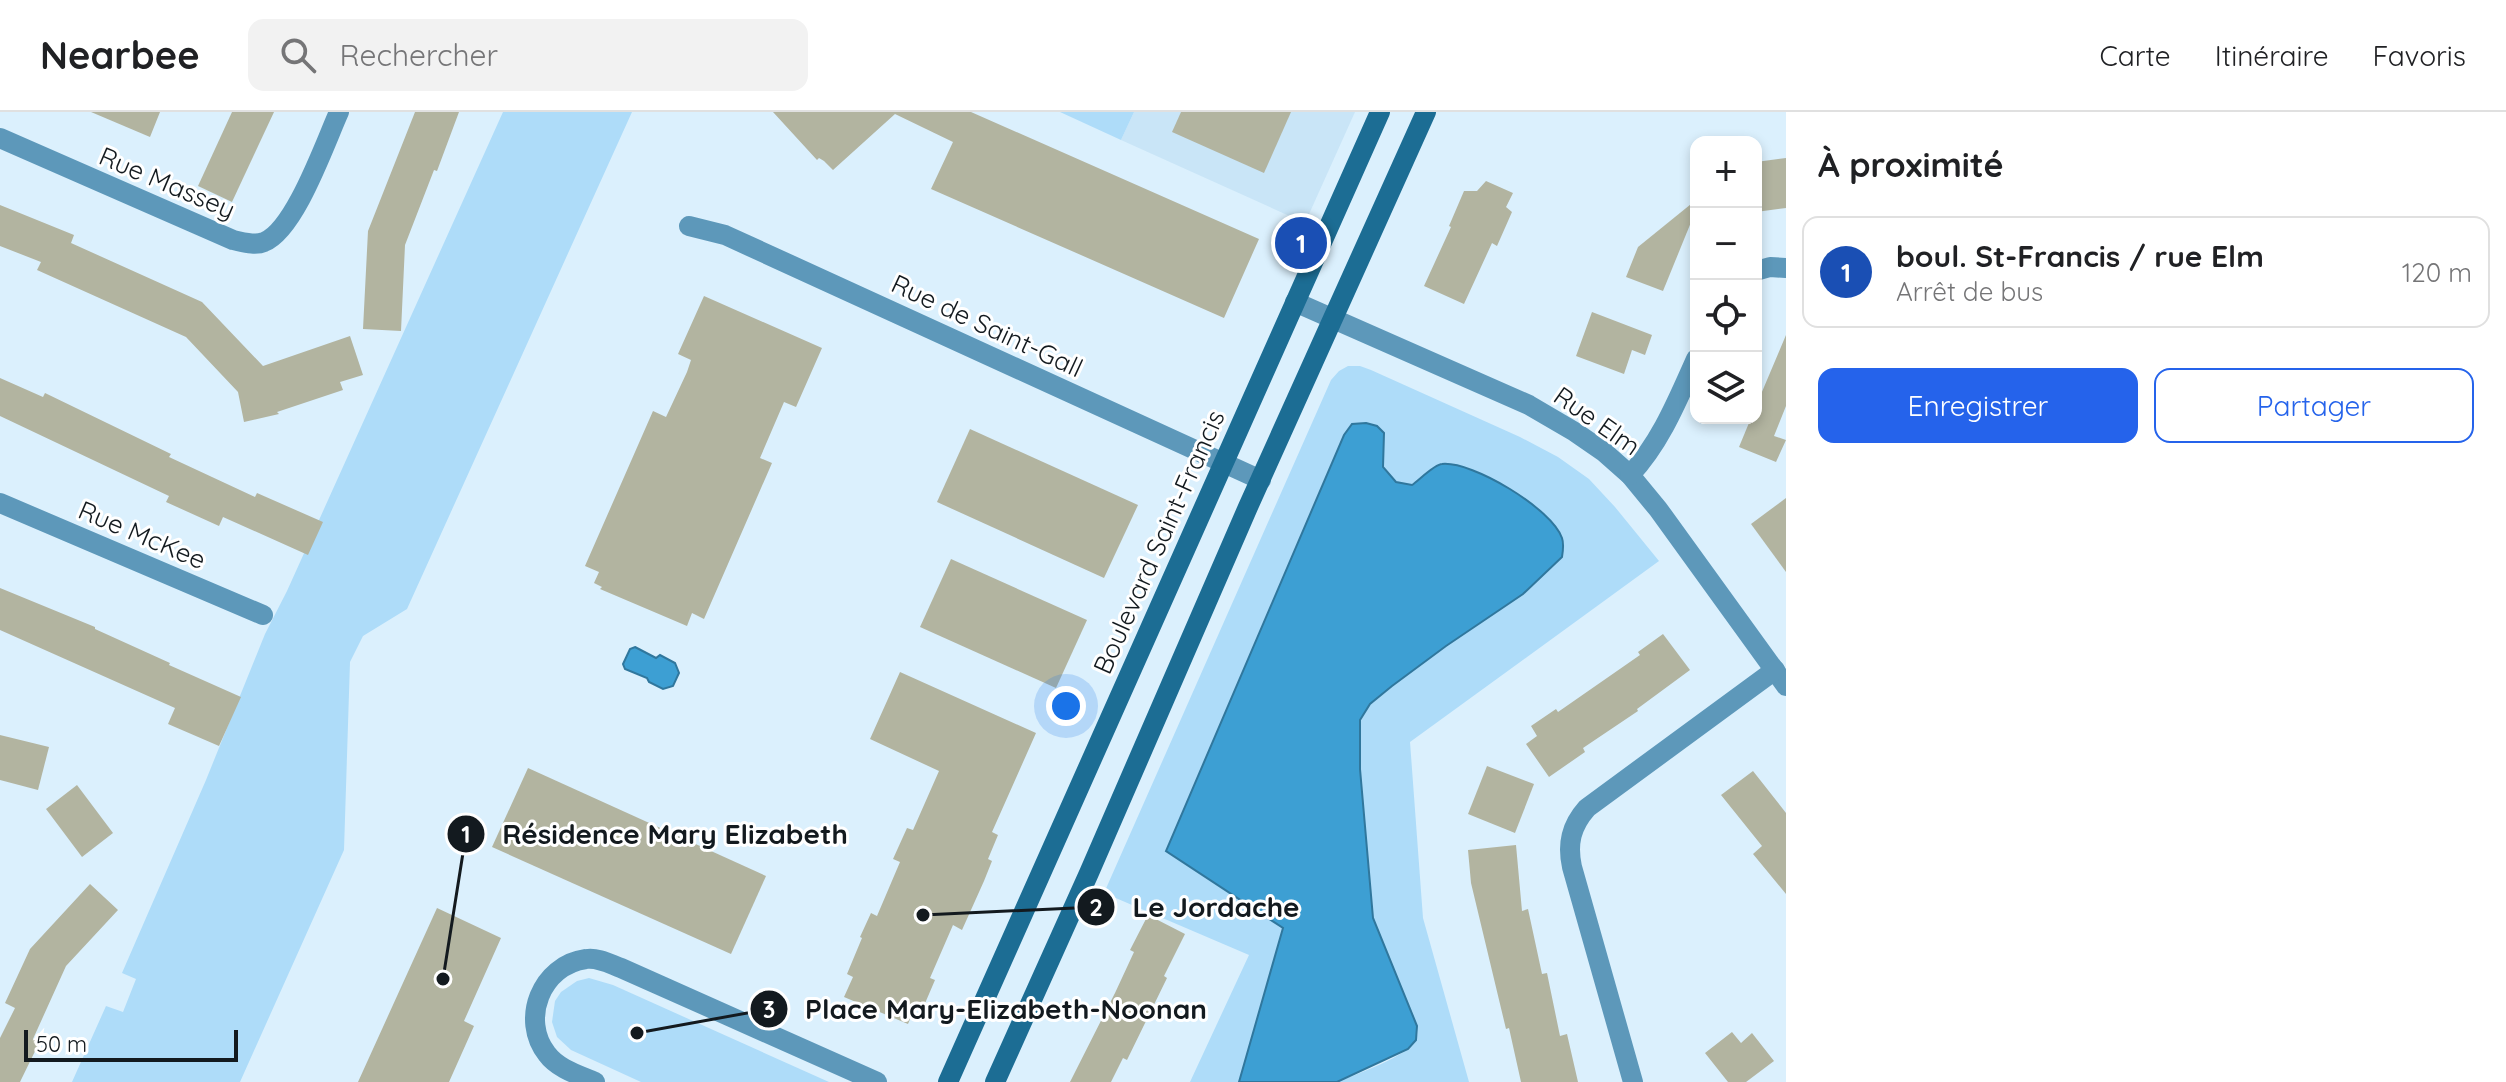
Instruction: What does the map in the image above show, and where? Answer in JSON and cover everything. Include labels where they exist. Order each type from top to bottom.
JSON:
[{"type":"street","name":"Rue Massey","points":[[0,138],[233,240],[263,243],[289,220],[339,112]]},
{"type":"street","name":"Boulevard Saint-Francis","points":[[948,1082],[1380,112]]},
{"type":"street","points":[[995,1082],[1426,112]]},
{"type":"street","name":"Rue de Saint-Gall","points":[[689,226],[725,235],[1261,480]]},
{"type":"street","points":[[1762,269],[1786,268]]},
{"type":"street","name":"Rue Elm","points":[[1295,302],[1529,405],[1604,452],[1630,475],[1658,509],[1780,678]]},
{"type":"street","points":[[1630,475],[1640,465],[1668,418],[1690,372]]},
{"type":"street","name":"Rue McKee","points":[[0,503],[263,615]]},
{"type":"street","points":[[1633,1082],[1572,867],[1569,854],[1571,833],[1587,808],[1780,678]]},
{"type":"street","points":[[595,1082],[553,1061],[541,1045],[534,1020],[538,999],[548,979],[567,965],[587,958],[621,968],[877,1082]]},
{"type":"shaded area","points":[[503,112],[632,112],[407,609],[363,636],[350,662],[344,850],[240,1082],[72,1082],[106,1006],[123,1012],[136,979],[122,973],[265,634]]},
{"type":"shaded area","points":[[1060,112],[1134,112],[1121,140]]},
{"type":"shaded area","points":[[1134,112],[1355,112],[1305,223],[1121,140]]},
{"type":"shaded area","points":[[1348,366],[1371,370],[1558,457],[1589,479],[1659,561],[1410,742],[1423,918],[1469,1082],[1337,1082],[1404,1052],[1417,1034],[1417,1026],[1373,918],[1360,769],[1360,720],[1370,704],[1392,686],[1523,594],[1562,557],[1434,467],[1412,485],[1397,482],[1383,467],[1384,433],[1283,928],[1239,1082],[1190,1082],[1249,955],[1104,893],[1331,380]]},
{"type":"shaded area","points":[[589,978],[613,985],[829,1082],[641,1082],[571,1050],[557,1037],[552,1022],[555,1001],[561,992],[577,981]]},
{"type":"water","points":[[1352,424],[1377,426],[1384,433],[1383,467],[1396,482],[1412,485],[1442,464],[1456,465],[1491,478],[1528,501],[1555,526],[1563,540],[1562,557],[1523,594],[1392,686],[1370,704],[1360,720],[1360,769],[1373,918],[1417,1026],[1416,1040],[1408,1049],[1337,1082],[1239,1082],[1283,928],[1166,851],[1344,435]]},
{"type":"water","points":[[635,647],[656,658],[660,655],[675,663],[679,673],[673,686],[663,689],[625,669],[623,664],[630,649]]},
{"type":"building","points":[[91,112],[160,112],[150,137]]},
{"type":"building","points":[[232,112],[274,112],[232,202],[198,186]]},
{"type":"building","points":[[415,112],[459,112],[405,245],[401,331],[363,329],[368,231]]},
{"type":"building","points":[[773,112],[971,112],[1259,239],[1224,318],[931,189],[953,142],[895,114],[833,170],[824,161],[817,160]]},
{"type":"building","points":[[1181,112],[1291,112],[1264,173],[1172,132]]},
{"type":"building","points":[[1786,158],[1786,208],[1762,211],[1762,161]]},
{"type":"building","points":[[1486,181],[1513,193],[1506,207],[1512,212],[1497,246],[1492,243],[1464,304],[1424,286],[1464,191],[1477,191]]},
{"type":"building","points":[[0,205],[74,235],[71,243],[202,302],[263,366],[350,336],[363,375],[340,382],[343,390],[277,412],[279,414],[244,422],[238,392],[186,337],[37,270],[41,262],[0,246]]},
{"type":"building","points":[[1690,205],[1690,225],[1663,291],[1626,277],[1638,247]]},
{"type":"building","points":[[704,296],[822,348],[796,407],[784,402],[760,458],[772,463],[704,619],[692,613],[687,626],[600,589],[602,587],[594,583],[599,572],[585,566],[653,411],[666,417],[687,372],[691,360],[678,354]]},
{"type":"building","points":[[1592,312],[1652,335],[1645,355],[1632,350],[1624,374],[1576,356]]},
{"type":"building","points":[[1786,335],[1786,406],[1774,436],[1786,440],[1776,462],[1739,447],[1749,424],[1762,424],[1762,392]]},
{"type":"building","points":[[0,378],[43,397],[45,393],[255,497],[257,493],[323,522],[308,555],[223,517],[219,526],[166,502],[169,496],[0,416]]},
{"type":"building","points":[[970,429],[1138,505],[1104,578],[937,502]]},
{"type":"building","points":[[1786,498],[1786,572],[1751,524]]},
{"type":"building","points":[[951,559],[1087,620],[1056,688],[920,627]]},
{"type":"building","points":[[0,588],[95,627],[241,697],[219,746],[168,724],[175,708],[0,630]]},
{"type":"building","points":[[1663,634],[1690,670],[1638,711],[1583,748],[1585,752],[1549,777],[1526,744],[1537,736],[1531,726],[1556,709],[1558,712],[1640,655],[1638,652]]},
{"type":"building","points":[[900,672],[1036,733],[992,832],[998,835],[988,859],[992,861],[984,881],[962,930],[953,925],[930,978],[935,980],[923,1008],[916,1005],[908,1024],[844,997],[853,977],[847,974],[860,937],[871,913],[877,916],[900,862],[893,859],[907,828],[913,830],[939,771],[870,739]]},
{"type":"building","points":[[0,735],[49,747],[38,790],[0,780]]},
{"type":"building","points":[[1487,766],[1534,784],[1515,833],[1468,814]]},
{"type":"building","points":[[528,768],[766,876],[731,954],[492,847]]},
{"type":"building","points":[[1753,771],[1786,813],[1786,894],[1753,854],[1762,846],[1721,795]]},
{"type":"building","points":[[77,785],[113,833],[82,857],[46,809]]},
{"type":"building","points":[[1516,845],[1522,911],[1528,909],[1542,974],[1547,973],[1560,1036],[1567,1034],[1578,1082],[1521,1082],[1509,1028],[1506,1029],[1471,883],[1468,850]]},
{"type":"building","points":[[90,884],[118,910],[66,966],[33,1039],[39,1043],[20,1082],[0,1082],[0,1038],[15,1008],[5,1003],[30,949]]},
{"type":"building","points":[[437,908],[501,938],[464,1021],[474,1026],[449,1082],[358,1082]]},
{"type":"building","points":[[1148,915],[1185,934],[1164,976],[1167,978],[1127,1060],[1123,1058],[1111,1082],[1070,1082],[1115,993],[1134,952],[1130,950]]},
{"type":"building","points":[[1732,1032],[1741,1043],[1752,1033],[1774,1061],[1746,1082],[1728,1082],[1705,1053]]},
{"type":"place","name":"boul. St-Francis / rue Elm","points":[[1301,243]]},
{"type":"place","name":"Le Jordache","points":[[923,915]]},
{"type":"place","name":"Résidence Mary Elizabeth","points":[[443,979]]},
{"type":"place","name":"Place Mary-Elizabeth-Noonan","points":[[637,1033]]}]
